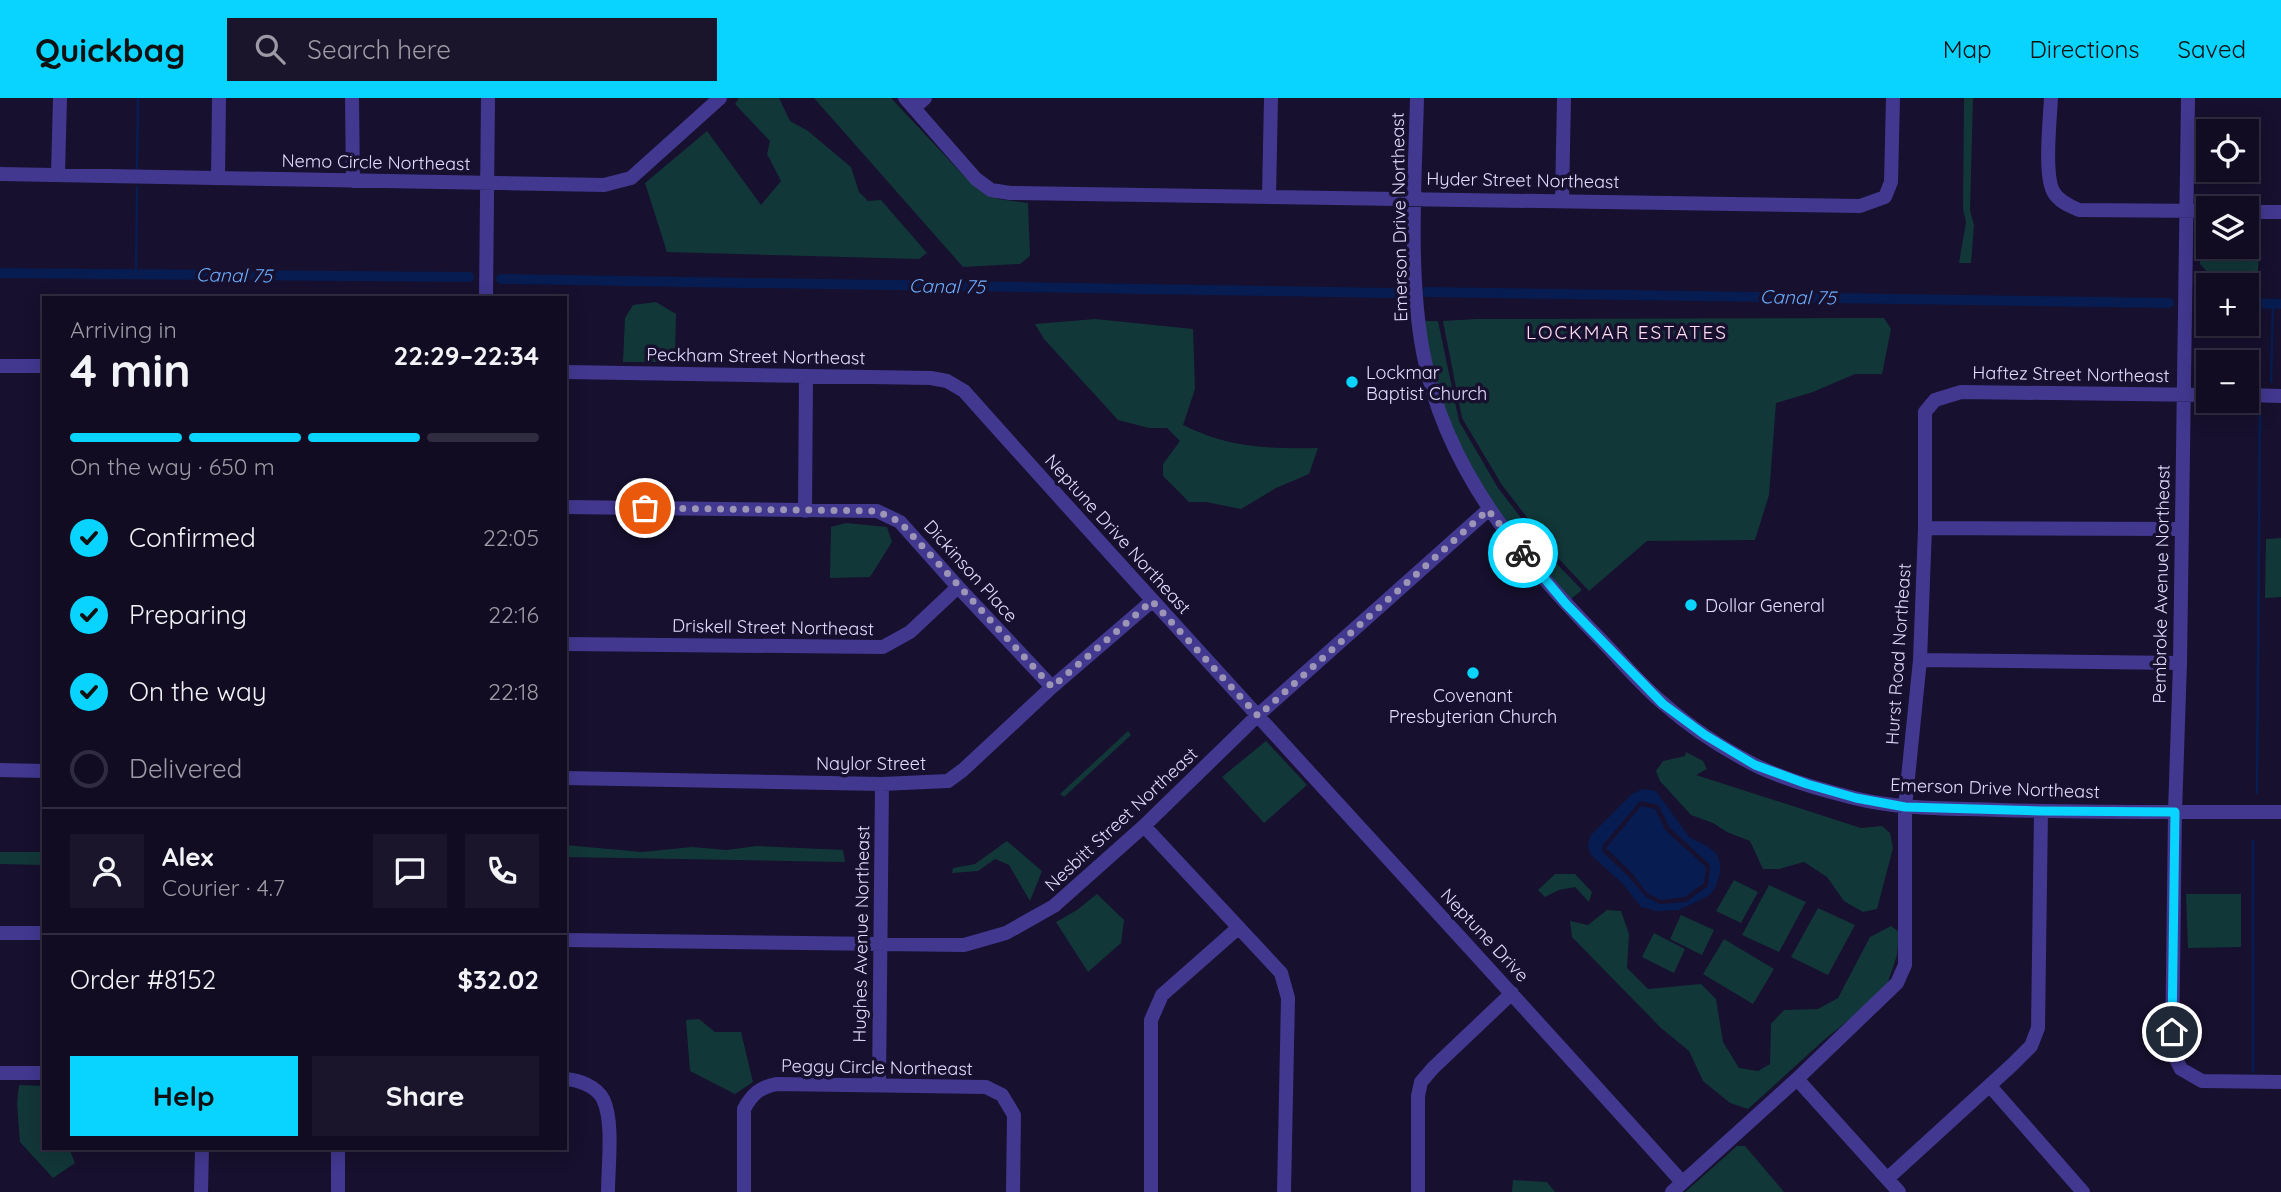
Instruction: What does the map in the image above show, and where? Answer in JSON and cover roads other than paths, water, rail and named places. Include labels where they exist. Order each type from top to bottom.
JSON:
[{"type":"street","points":[[58,174],[60,98]]},
{"type":"street","points":[[218,178],[219,98]]},
{"type":"street","points":[[352,98],[353,181]]},
{"type":"street","points":[[486,296],[488,98]]},
{"type":"street","points":[[697,98],[708,110]]},
{"type":"street","name":"Nemo Circle Northeast","points":[[0,174],[604,185],[631,178],[720,98]]},
{"type":"street","points":[[909,103],[925,98]]},
{"type":"street","points":[[1269,196],[1271,98]]},
{"type":"street","name":"Emerson Drive Northeast","points":[[1417,98],[1415,299],[1423,354],[1439,408],[1457,454],[1488,510],[1566,604],[1663,704],[1705,735],[1755,765],[1856,798],[1905,807],[2042,811],[2281,812]]},
{"type":"street","points":[[1562,200],[1564,98]]},
{"type":"street","name":"Hyder Street Northeast","points":[[909,103],[975,179],[991,190],[1010,193],[1864,206],[1885,197],[1892,182],[1893,98]]},
{"type":"street","points":[[2051,98],[2049,172],[2053,191],[2064,203],[2078,210],[2196,211]]},
{"type":"street","name":"Pembroke Avenue Northeast","points":[[2188,98],[2172,1051],[2181,1069],[2202,1081],[2281,1083]]},
{"type":"street","points":[[2259,212],[2281,212]]},
{"type":"street","points":[[0,366],[42,366]]},
{"type":"street","name":"Peckham Street Northeast","points":[[567,373],[931,378],[947,381]]},
{"type":"street","points":[[805,511],[806,377]]},
{"type":"street","name":"Neptune Drive Northeast","points":[[947,381],[964,391],[1258,716]]},
{"type":"street","name":"Haftez Street Northeast","points":[[1935,400],[1961,392],[2196,395]]},
{"type":"street","points":[[2259,395],[2281,396]]},
{"type":"street","name":"Hurst Road Northeast","points":[[1677,1187],[1797,1079],[1897,983],[1905,965],[1905,807],[1920,660],[1925,528],[1925,412],[1935,400]]},
{"type":"street","name":"Dickinson Place","points":[[567,507],[877,511],[900,522],[1052,687]]},
{"type":"street","name":"Nesbitt Street Northeast","points":[[567,940],[964,945],[1006,933],[1054,906],[1144,826],[1258,716],[1488,510]]},
{"type":"street","points":[[1925,528],[2181,529]]},
{"type":"street","name":"Driskell Street Northeast","points":[[567,644],[883,647],[910,632],[958,587]]},
{"type":"street","name":"Naylor Street","points":[[567,778],[882,784],[948,781],[1152,601]]},
{"type":"street","points":[[1920,660],[2180,663]]},
{"type":"street","name":"Neptune Drive","points":[[1258,716],[1512,993],[1677,1187]]},
{"type":"street","points":[[0,770],[42,771]]},
{"type":"street","name":"Hughes Avenue Northeast","points":[[879,1085],[882,784]]},
{"type":"street","points":[[1888,1178],[2031,1046],[2038,1028],[2042,811]]},
{"type":"street","points":[[1144,826],[1281,973],[1288,998],[1284,1192]]},
{"type":"street","points":[[1151,1192],[1151,1020],[1162,995],[1238,928]]},
{"type":"street","points":[[0,933],[42,933]]},
{"type":"street","points":[[1418,1192],[1418,1096],[1421,1082],[1512,993]]},
{"type":"street","points":[[0,1073],[42,1073]]},
{"type":"street","points":[[567,1079],[588,1084],[602,1098],[608,1120],[608,1192]]},
{"type":"street","points":[[1797,1079],[1899,1192]]},
{"type":"street","name":"Peggy Circle Northeast","points":[[744,1192],[744,1109],[750,1098],[763,1087],[777,1084],[986,1087],[1002,1095],[1014,1115],[1013,1192]]},
{"type":"street","points":[[1990,1086],[2083,1192]]},
{"type":"street","points":[[201,1192],[202,1150]]},
{"type":"street","points":[[338,1150],[338,1192]]},
{"type":"water","points":[[1643,789],[1656,791],[1689,837],[1716,853],[1720,873],[1710,895],[1679,910],[1657,911],[1641,907],[1623,884],[1591,855],[1588,846],[1590,836],[1632,794]],"holes":[[[1640,801],[1658,805],[1670,828],[1710,865],[1708,886],[1686,902],[1660,904],[1646,897],[1602,851],[1603,845]]]},
{"type":"water","points":[[1641,806],[1655,809],[1666,831],[1706,867],[1704,883],[1685,897],[1661,900],[1647,893],[1632,873],[1606,848]]},
{"type":"waterway","points":[[137,171],[138,98]]},
{"type":"waterway","points":[[136,274],[137,187]]},
{"type":"waterway","name":"Canal 75","points":[[0,273],[469,277]]},
{"type":"waterway","name":"Canal 75","points":[[501,279],[1393,293]]},
{"type":"waterway","name":"Canal 75","points":[[1427,292],[2169,303]]},
{"type":"waterway","name":"Canal 75","points":[[2259,303],[2281,304]]},
{"type":"waterway","points":[[2271,382],[2273,304]]},
{"type":"waterway","points":[[2257,793],[2260,413]]},
{"type":"waterway","points":[[2253,841],[2253,1072]]},
{"type":"place","name":"Lockmar Baptist Church","points":[[1352,382]]},
{"type":"place","name":"Dollar General","points":[[1691,605]]},
{"type":"place","name":"Covenant Presbyterian Church","points":[[1473,673]]},
{"type":"district","name":"LOCKMAR ESTATES","points":[[1627,332]]}]
